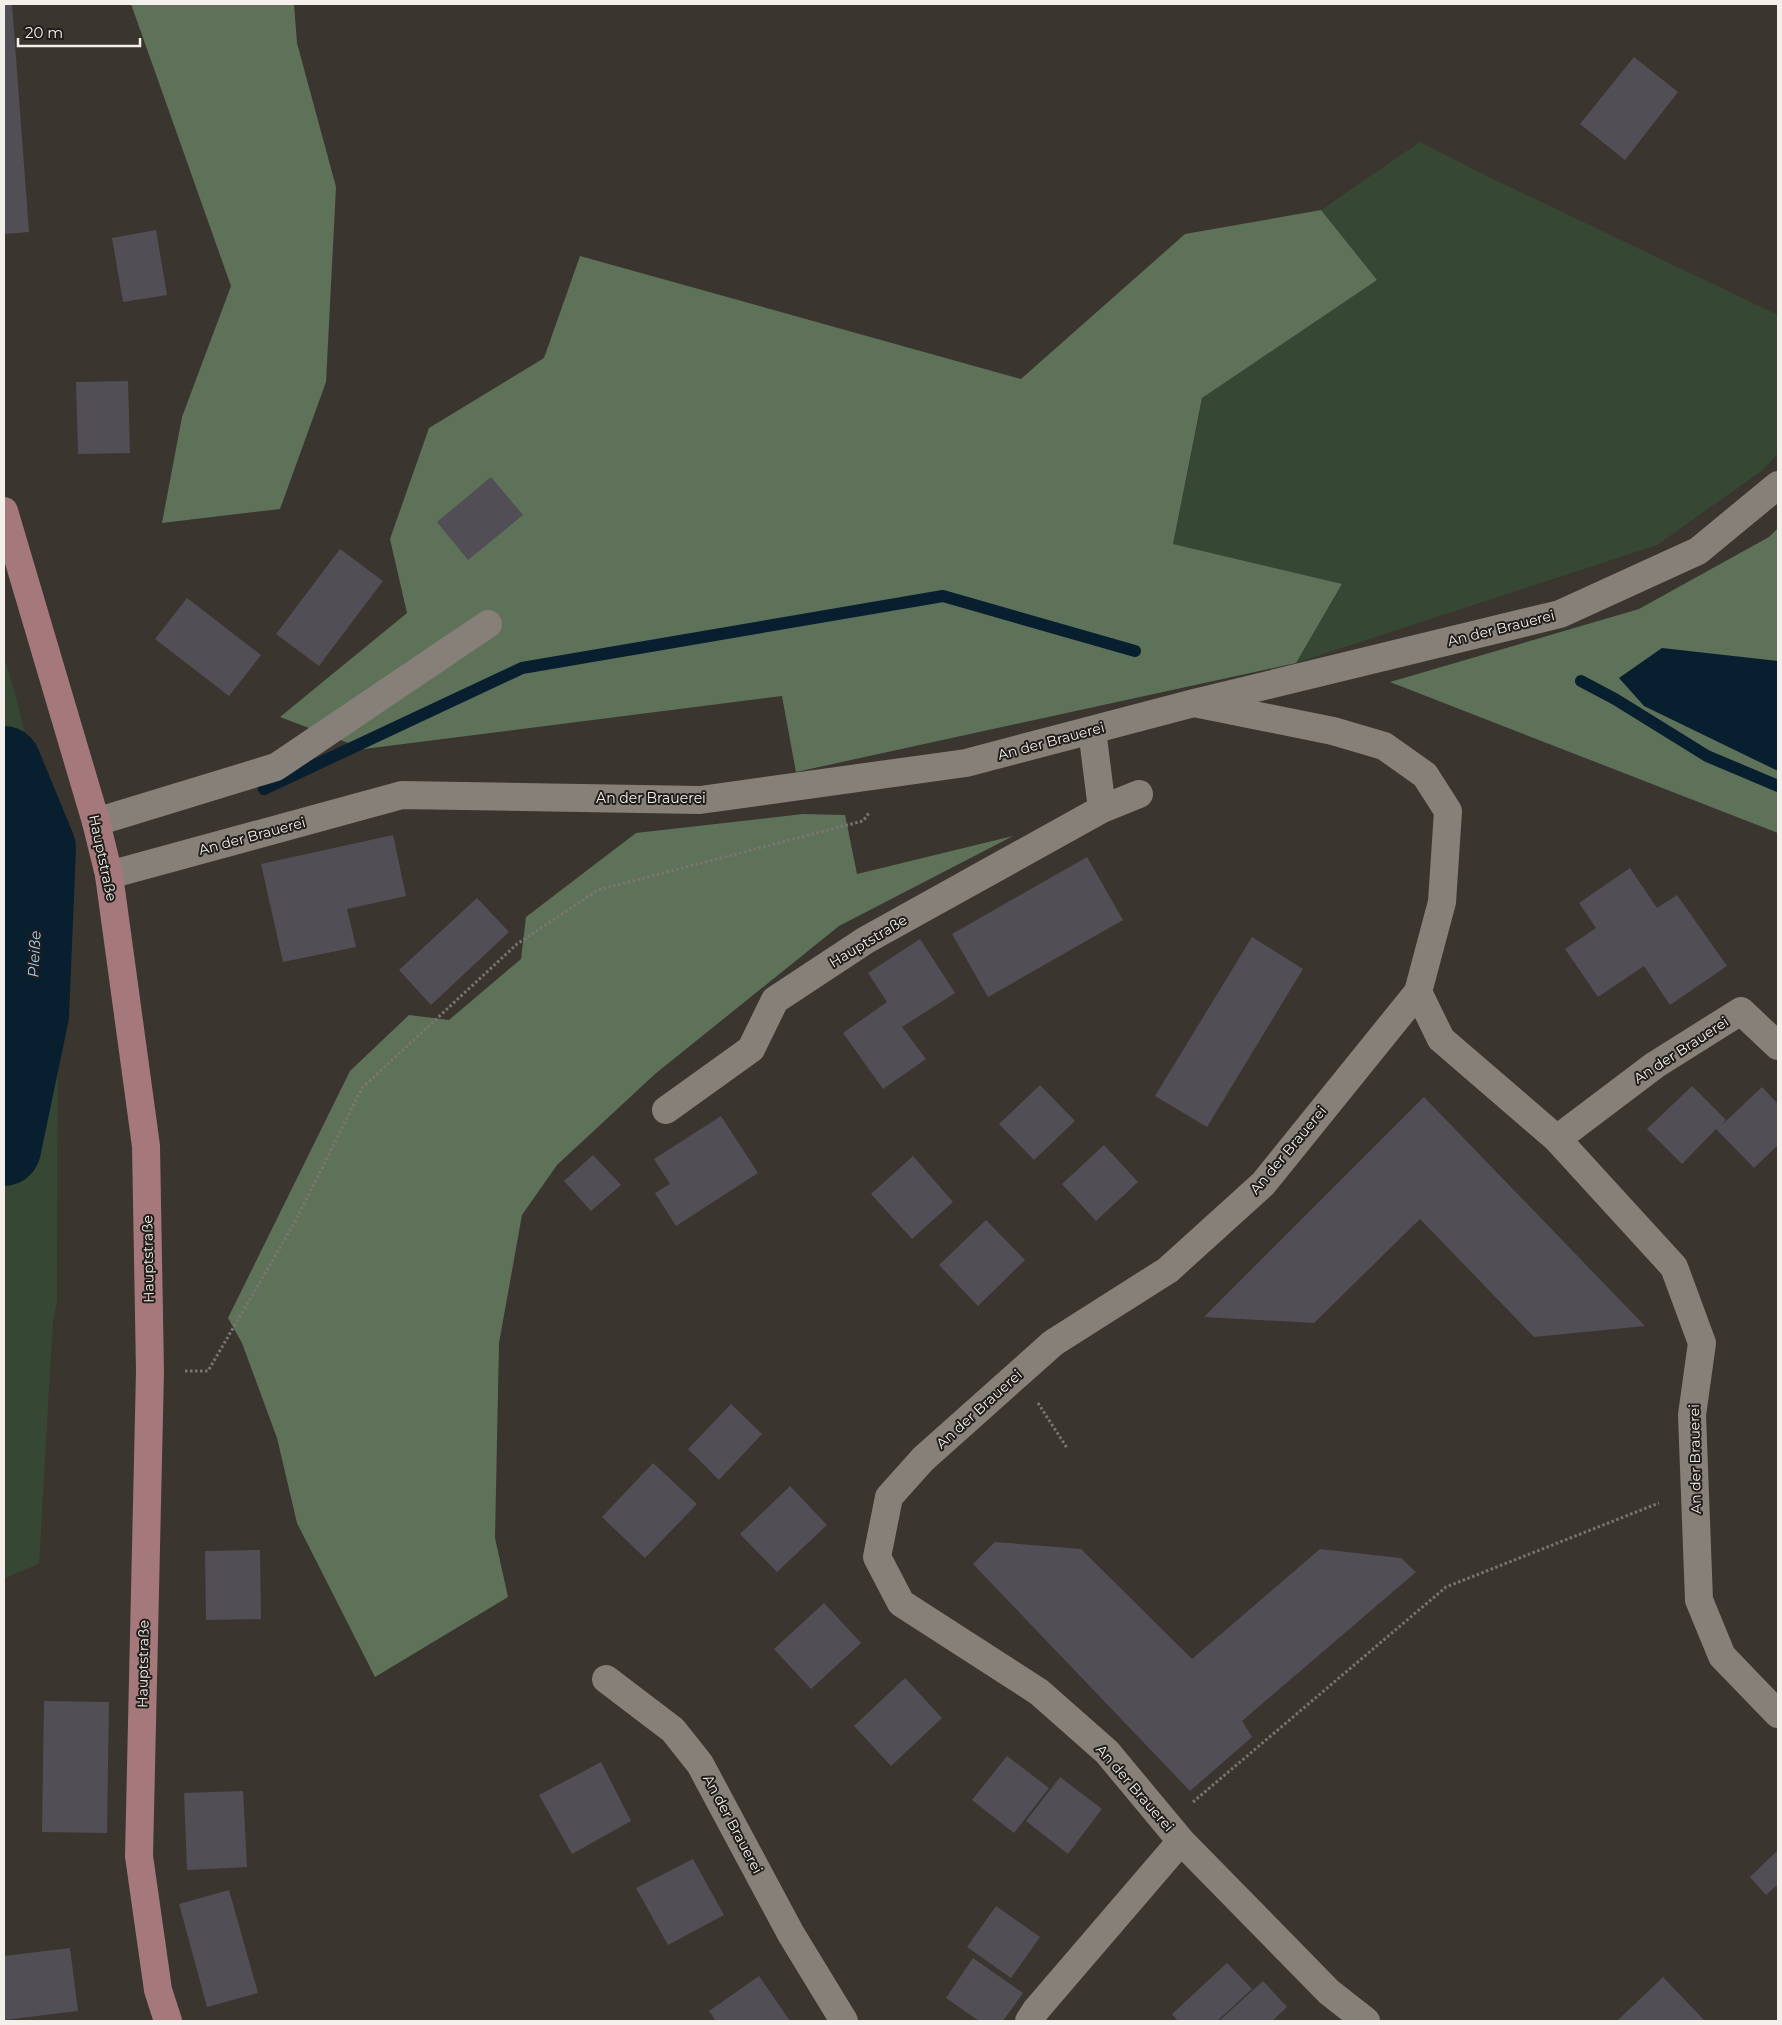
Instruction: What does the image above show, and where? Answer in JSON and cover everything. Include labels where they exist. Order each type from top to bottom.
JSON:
[{"type":"main road","name":"Hauptstraße","points":[[4,512],[96,822],[109,875],[146,1146],[150,1371],[139,1856],[158,1990],[168,2021]]},
{"type":"street","name":"An der Brauerei","points":[[109,875],[402,795],[700,800],[966,763],[1194,703],[1560,614],[1698,551],[1778,485]]},
{"type":"street","points":[[96,822],[276,767],[488,624]]},
{"type":"street","name":"An der Brauerei","points":[[1194,703],[1333,731],[1384,746],[1425,775],[1448,811],[1442,902],[1418,992],[1263,1184],[1168,1270],[1053,1343],[923,1459],[889,1497],[877,1557],[901,1603],[1039,1692],[1107,1752],[1174,1832],[1329,1992],[1366,2021]]},
{"type":"street","points":[[1092,730],[1102,809]]},
{"type":"street","name":"Hauptstraße","points":[[666,1110],[751,1049],[775,1000],[866,940],[1102,809],[1139,794]]},
{"type":"street","name":"An der Brauerei","points":[[1418,992],[1441,1039],[1557,1139],[1674,1267],[1702,1344],[1692,1415],[1699,1600],[1722,1656],[1778,1714]]},
{"type":"street","name":"An der Brauerei","points":[[1557,1139],[1655,1065],[1741,1011],[1778,1046]]},
{"type":"street","name":"An der Brauerei","points":[[606,1679],[673,1730],[700,1764],[791,1934],[844,2021]]},
{"type":"street","name":"An der Brauerei","points":[[1029,2021],[1174,1832]]},
{"type":"path","points":[[150,1371],[208,1371],[294,1222],[362,1088],[516,944],[598,890],[863,821],[898,772]]},
{"type":"path","points":[[1019,1373],[1068,1448]]},
{"type":"path","points":[[1174,1832],[1446,1587],[1695,1490]]},
{"type":"green space","points":[[131,4],[294,4],[297,43],[336,187],[326,382],[280,509],[162,523],[182,417],[231,286]]},
{"type":"green space","points":[[1420,142],[1495,180],[1778,315],[1778,453],[1764,469],[1657,545],[1296,663],[1342,585],[1173,544],[1203,397],[1377,280],[1321,210]]},
{"type":"green space","points":[[1321,210],[1377,280],[1202,398],[1173,544],[1342,584],[1296,663],[796,772],[782,696],[364,749],[280,717],[407,613],[390,539],[429,428],[544,358],[580,256],[1021,379],[1185,234]]},
{"type":"green space","points":[[1778,528],[1778,833],[1390,682],[1639,609],[1769,537]]},
{"type":"green space","points":[[4,657],[16,697],[58,869],[57,1302],[53,1320],[39,1564],[4,1578]]},
{"type":"green space","points":[[803,814],[845,815],[857,874],[1013,836],[839,926],[655,1074],[557,1165],[522,1215],[499,1343],[495,1538],[508,1597],[375,1677],[297,1523],[277,1438],[242,1343],[228,1318],[350,1071],[409,1015],[449,1020],[521,959],[526,917],[636,833]]},
{"type":"water","points":[[1662,648],[1778,661],[1778,771],[1644,706],[1619,678]]},
{"type":"building","points":[[4,4],[12,4],[29,232],[4,234]]},
{"type":"building","points":[[1634,57],[1678,92],[1625,160],[1580,124]]},
{"type":"building","points":[[156,230],[167,295],[123,302],[112,238]]},
{"type":"building","points":[[128,381],[130,453],[78,454],[76,382]]},
{"type":"building","points":[[491,477],[523,515],[468,560],[437,522]]},
{"type":"building","points":[[340,549],[383,581],[319,666],[276,634]]},
{"type":"building","points":[[187,598],[261,655],[229,696],[155,639]]},
{"type":"building","points":[[393,835],[406,896],[347,909],[356,947],[283,962],[261,864]]},
{"type":"building","points":[[1087,857],[1123,920],[988,997],[952,934]]},
{"type":"building","points":[[1630,868],[1657,908],[1677,895],[1727,966],[1670,1005],[1644,966],[1598,997],[1565,949],[1596,928],[1579,903]]},
{"type":"building","points":[[477,898],[509,932],[431,1005],[399,970]]},
{"type":"building","points":[[1252,937],[1303,969],[1207,1127],[1155,1096]]},
{"type":"building","points":[[920,939],[955,993],[902,1027],[926,1059],[883,1089],[843,1033],[887,1002],[868,973]]},
{"type":"building","points":[[1040,1085],[1075,1121],[1034,1160],[999,1124]]},
{"type":"building","points":[[1692,1086],[1726,1120],[1722,1125],[1762,1087],[1778,1104],[1778,1145],[1754,1168],[1716,1129],[1682,1164],[1647,1129]]},
{"type":"building","points":[[1424,1097],[1645,1326],[1534,1337],[1420,1219],[1314,1323],[1204,1317]]},
{"type":"building","points":[[721,1116],[758,1173],[676,1226],[655,1193],[670,1184],[654,1159]]},
{"type":"building","points":[[1104,1145],[1138,1182],[1096,1221],[1062,1184]]},
{"type":"building","points":[[593,1155],[621,1185],[591,1211],[564,1181]]},
{"type":"building","points":[[913,1156],[953,1202],[912,1239],[871,1194]]},
{"type":"building","points":[[986,1220],[1025,1260],[978,1306],[939,1265]]},
{"type":"building","points":[[731,1404],[762,1434],[719,1480],[688,1449]]},
{"type":"building","points":[[653,1463],[697,1504],[645,1558],[602,1517]]},
{"type":"building","points":[[790,1486],[827,1525],[777,1572],[740,1534]]},
{"type":"building","points":[[995,1542],[1081,1549],[1192,1659],[1320,1549],[1401,1558],[1416,1572],[1242,1721],[1252,1737],[1190,1791],[973,1564]]},
{"type":"building","points":[[260,1550],[261,1619],[206,1620],[205,1551]]},
{"type":"building","points":[[824,1603],[861,1643],[811,1689],[774,1649]]},
{"type":"building","points":[[905,1678],[942,1718],[891,1766],[854,1726]]},
{"type":"building","points":[[44,1701],[109,1702],[107,1833],[42,1832]]},
{"type":"building","points":[[1007,1756],[1049,1788],[1014,1833],[972,1800]]},
{"type":"building","points":[[601,1762],[631,1821],[572,1854],[539,1795]]},
{"type":"building","points":[[1060,1777],[1102,1809],[1068,1854],[1026,1821]]},
{"type":"building","points":[[243,1791],[247,1867],[187,1870],[184,1793]]},
{"type":"building","points":[[1778,1850],[1778,1889],[1776,1886],[1766,1895],[1750,1877]]},
{"type":"building","points":[[693,1859],[724,1915],[668,1945],[636,1888]]},
{"type":"building","points":[[229,1890],[258,1993],[207,2007],[179,1904]]},
{"type":"building","points":[[996,1906],[1040,1937],[1011,1978],[967,1947]]},
{"type":"building","points":[[70,1948],[78,2011],[4,2020],[4,1956]]},
{"type":"building","points":[[973,1958],[1023,1993],[1003,2021],[979,2021],[946,1998]]},
{"type":"building","points":[[1227,1963],[1252,1989],[1217,2021],[1178,2021],[1172,2014]]},
{"type":"building","points":[[759,1976],[790,2021],[716,2021],[709,2011]]},
{"type":"building","points":[[1663,1977],[1705,2021],[1617,2021]]},
{"type":"building","points":[[1263,1981],[1287,2007],[1272,2021],[1219,2021]]},
{"type":"waterway","points":[[264,789],[522,668],[943,596],[1135,651]]},
{"type":"waterway","points":[[1581,681],[1615,699],[1707,756],[1778,786]]},
{"type":"waterway","name":"Pleiße","points":[[4,763],[39,848],[32,1015],[4,1149]]}]
